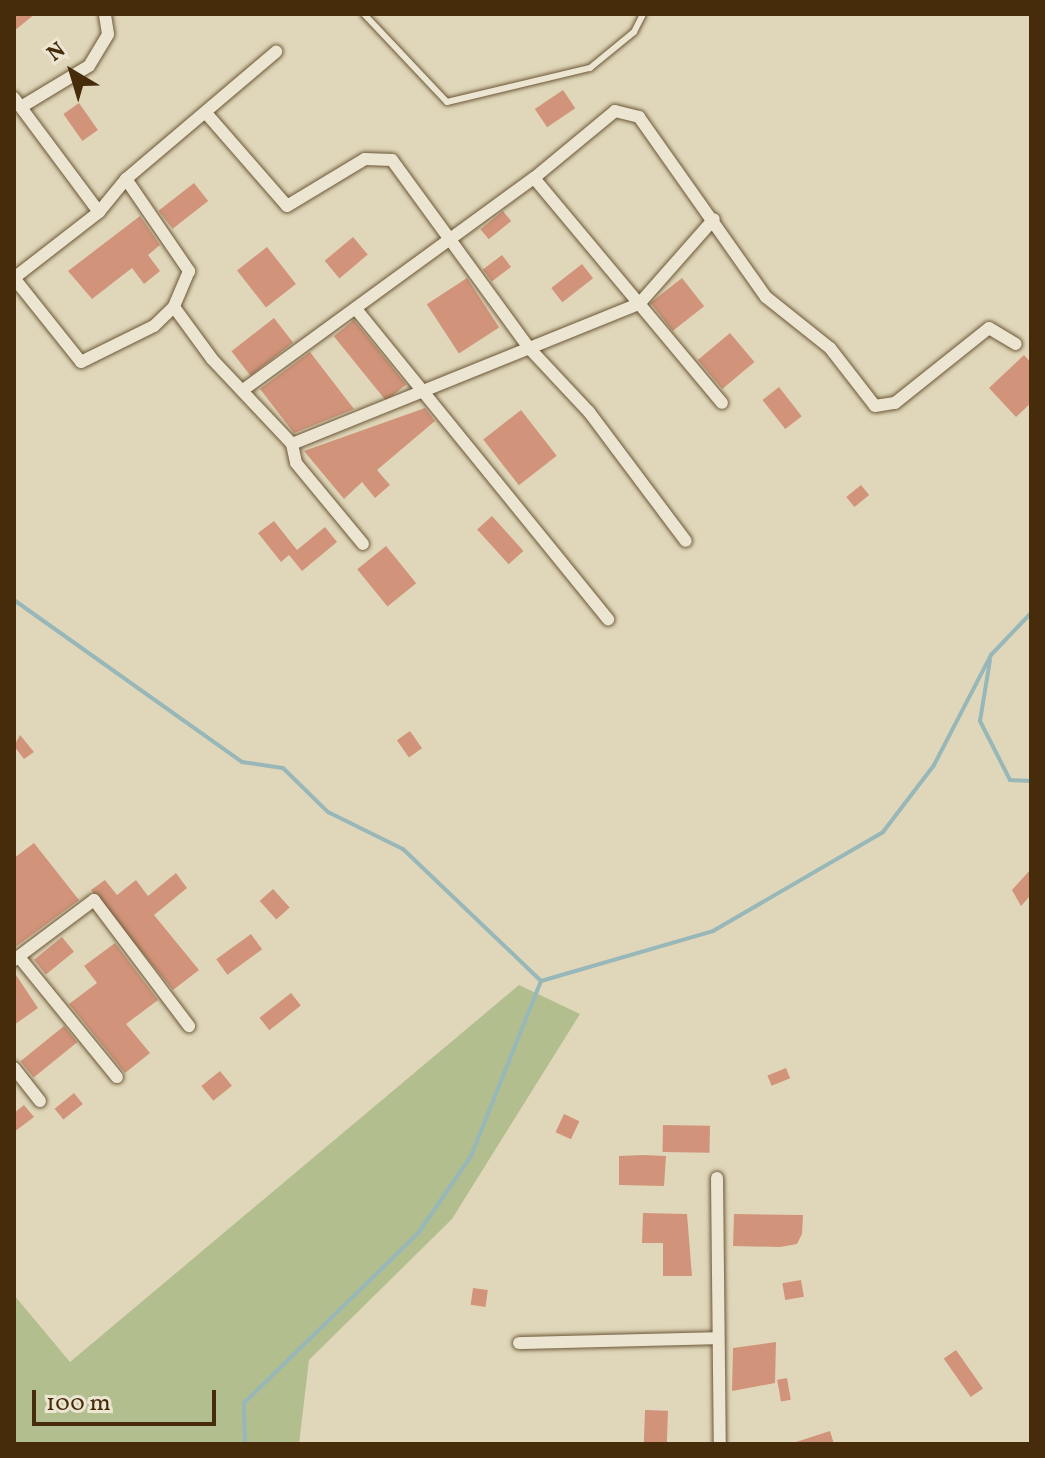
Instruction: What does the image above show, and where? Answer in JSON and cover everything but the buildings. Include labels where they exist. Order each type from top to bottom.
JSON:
[{"type":"street","points":[[99,212],[17,102],[89,66],[108,34],[105,14]]},
{"type":"street","points":[[126,179],[189,271],[174,307],[154,326],[81,362],[14,278],[99,212],[126,179],[276,52]]},
{"type":"street","points":[[243,390],[534,178],[615,111],[629,112],[648,127],[766,297],[830,348],[875,406],[895,403],[989,328],[1016,344]]},
{"type":"street","points":[[206,113],[278,203],[299,202],[378,156],[392,160],[530,349],[589,412],[686,541]]},
{"type":"street","points":[[534,178],[722,403]]},
{"type":"street","points":[[292,444],[639,304],[714,219]]},
{"type":"street","points":[[174,307],[292,444],[296,463],[363,544]]},
{"type":"street","points":[[356,309],[608,619]]},
{"type":"street","points":[[117,1077],[16,958],[94,900],[189,1026]]},
{"type":"street","points":[[14,1068],[40,1101]]},
{"type":"street","points":[[717,1178],[720,1444]]},
{"type":"street","points":[[519,1343],[718,1338]]},
{"type":"lane","points":[[364,14],[447,102],[456,102],[590,68],[634,32],[643,14]]},
{"type":"green space","points":[[519,985],[580,1014],[452,1219],[309,1360],[299,1444],[14,1444],[14,1295],[70,1362]]},
{"type":"waterway","points":[[14,600],[242,762],[283,768],[328,812],[403,849],[541,981]]},
{"type":"waterway","points":[[245,1444],[244,1403],[419,1232],[471,1156],[541,981],[713,931],[883,832],[934,765],[991,655],[1031,613]]},
{"type":"waterway","points":[[990,660],[980,721],[1010,780],[1031,781]]}]
